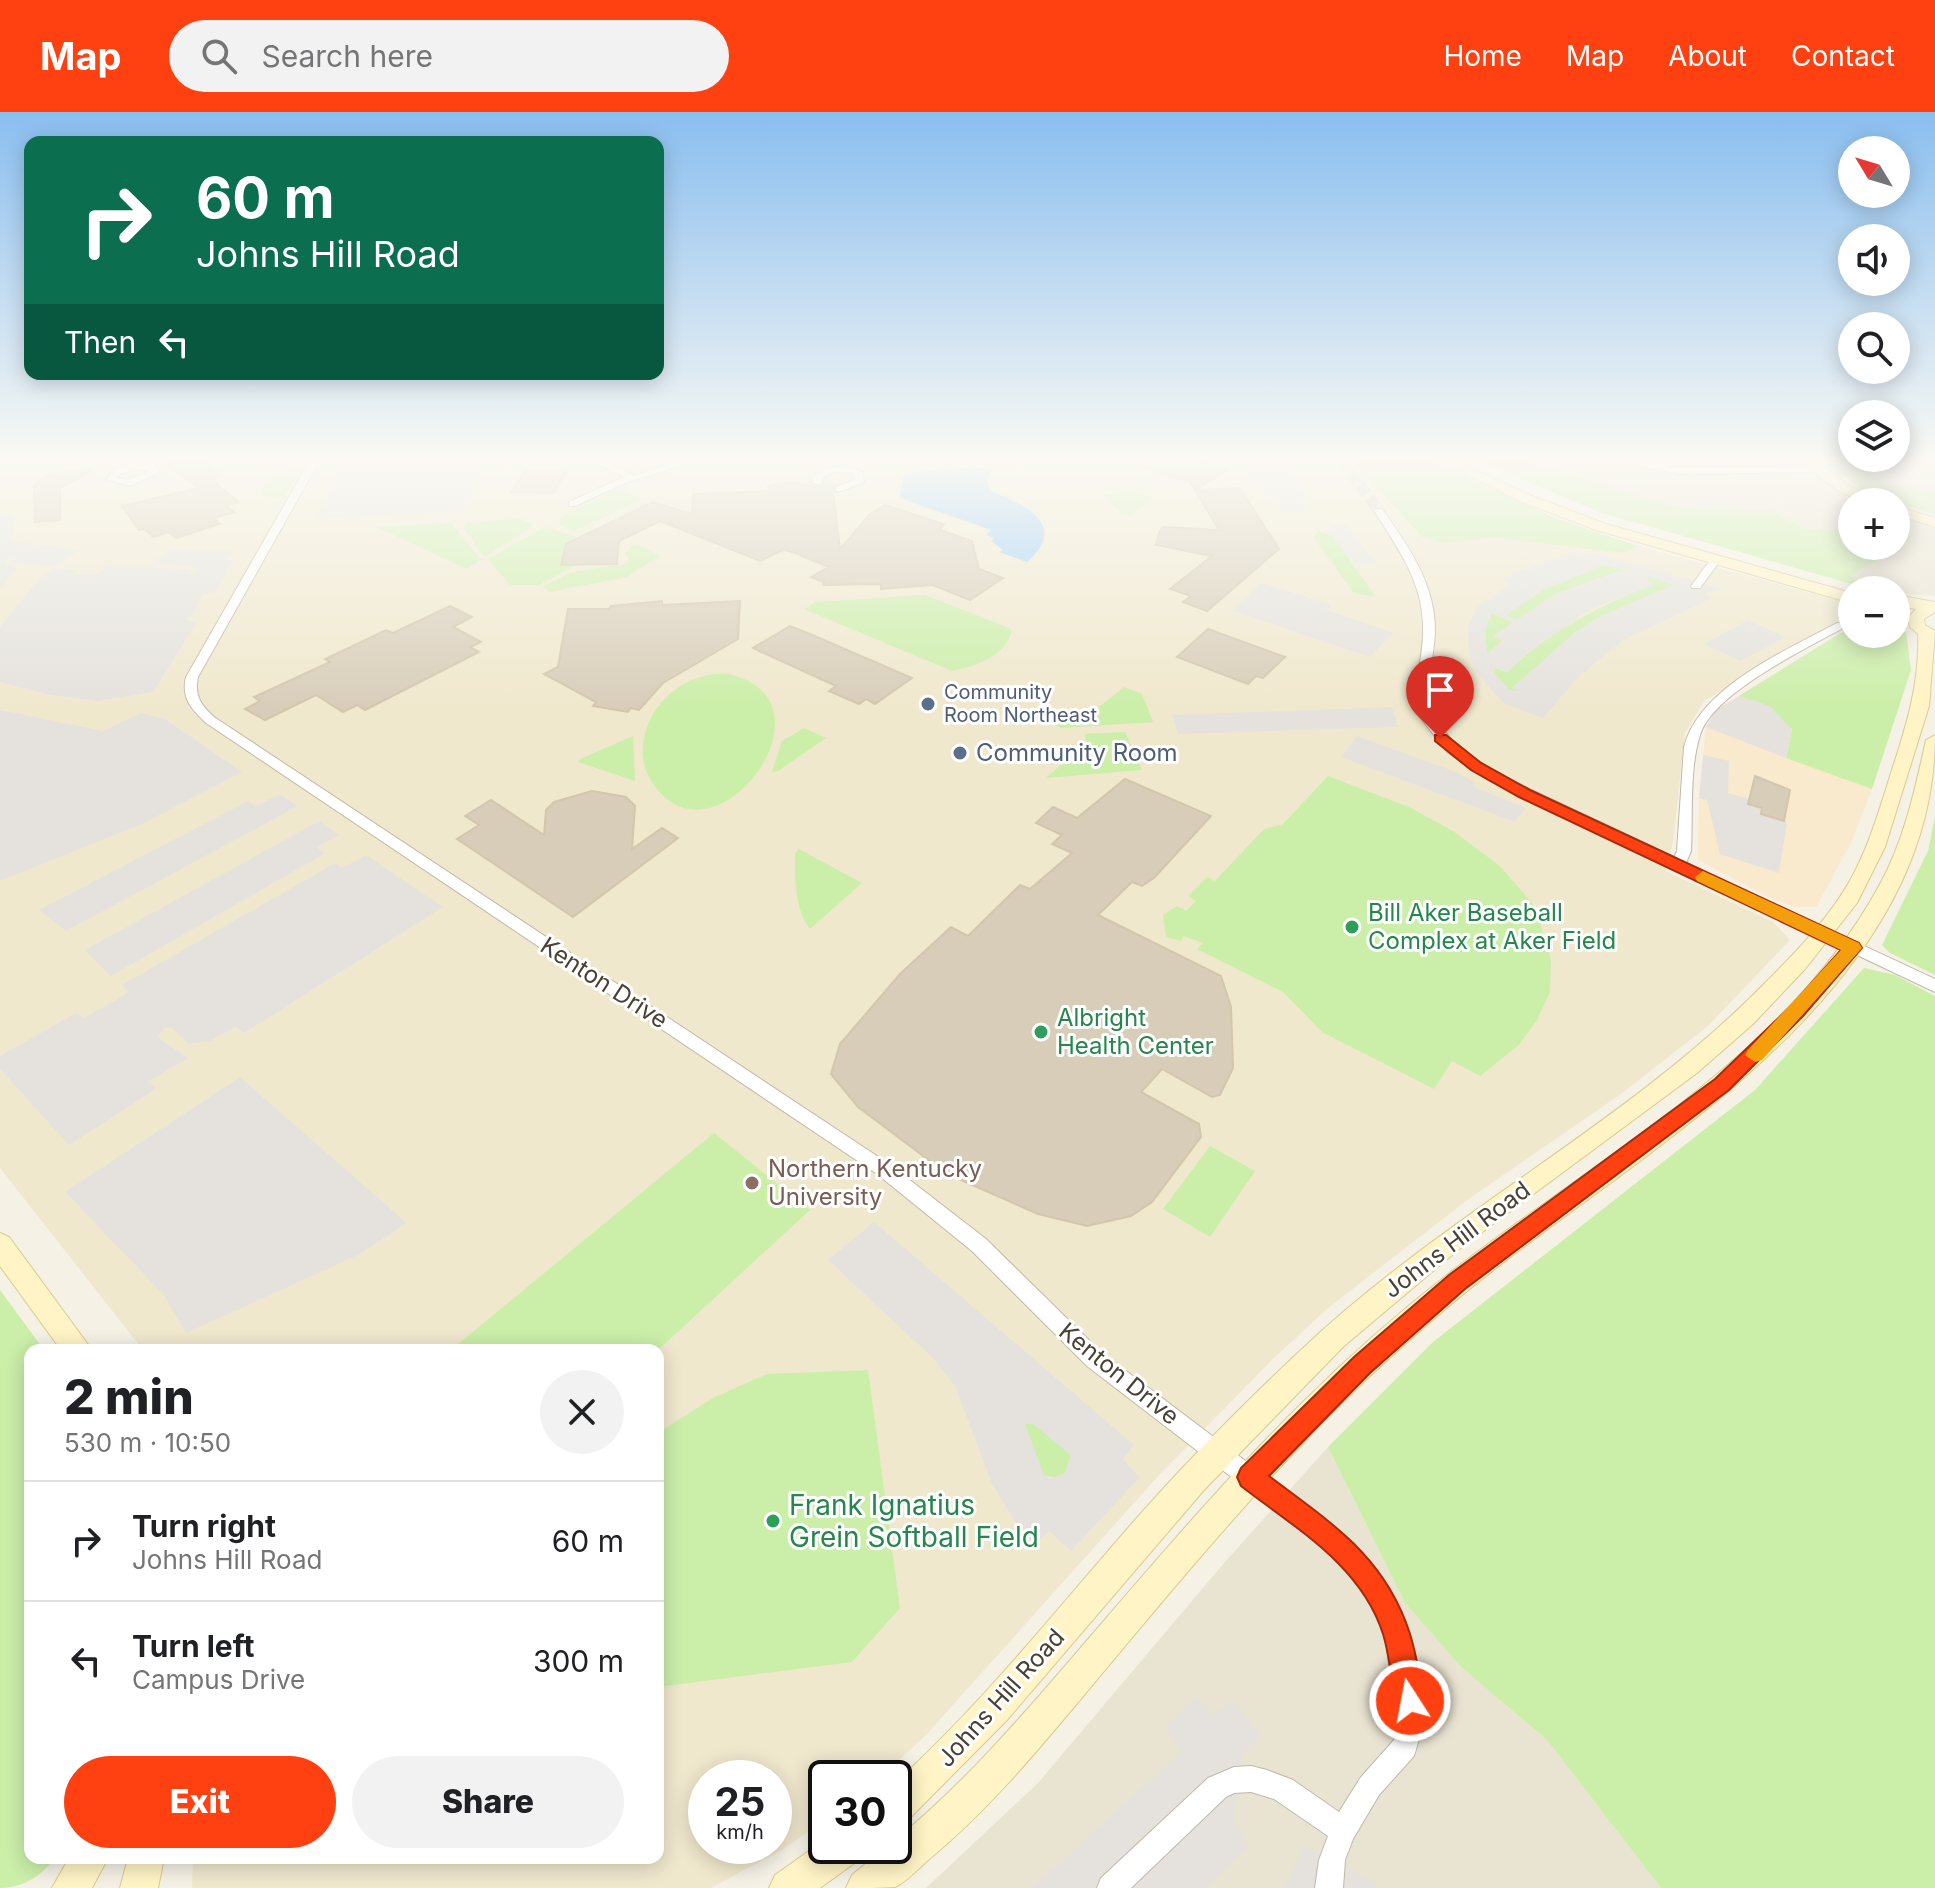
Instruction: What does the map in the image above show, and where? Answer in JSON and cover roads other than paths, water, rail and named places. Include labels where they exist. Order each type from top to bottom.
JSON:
[{"type":"main road","points":[[1656,543],[1838,594]]},
{"type":"main road","points":[[1682,543],[1838,587]]},
{"type":"main road","points":[[1910,603],[1932,607]]},
{"type":"main road","points":[[1926,632],[1918,614],[1932,607]]},
{"type":"main road","name":"Johns Hill Road","points":[[912,1791],[977,1730],[1148,1529],[1336,1335],[1437,1252],[1712,1051],[1762,1003],[1823,934],[1858,885],[1892,799],[1925,688],[1926,632]]},
{"type":"main road","name":"Johns Hill Road","points":[[865,1888],[954,1815],[998,1770],[1250,1477],[1362,1365],[1428,1306],[1722,1085],[1797,1011],[1853,948],[1898,867],[1915,820],[1935,740]]},
{"type":"main road","points":[[0,1245],[74,1344]]},
{"type":"main road","points":[[71,1888],[86,1864]]},
{"type":"main road","points":[[139,1888],[145,1864]]},
{"type":"main road","points":[[788,1888],[822,1864]]},
{"type":"street","name":"Kenton Drive","points":[[268,543],[192,677],[188,692],[194,706],[220,727],[883,1169],[979,1245],[1094,1359],[1219,1454]]},
{"type":"street","points":[[1399,543],[1415,568],[1429,626],[1419,708],[1440,738],[1493,777],[1935,986]]},
{"type":"street","points":[[1696,586],[1715,561]]},
{"type":"street","points":[[1678,865],[1684,851],[1692,749],[1699,719],[1719,699],[1838,627]]},
{"type":"street","points":[[1219,1454],[1346,1551],[1380,1595],[1397,1635],[1410,1701],[1411,1722],[1405,1747],[1370,1786],[1343,1831],[1332,1860],[1329,1888]]},
{"type":"street","points":[[1111,1888],[1217,1787],[1243,1776],[1266,1781],[1343,1831]]},
{"type":"water","points":[[994,543],[1042,543],[1027,562],[999,552],[1003,550]]},
{"type":"place","name":"Community Room Northeast","points":[[928,704]]},
{"type":"place","name":"Community Room","points":[[960,753]]},
{"type":"place","name":"Bill Aker Baseball Complex at Aker Field","points":[[1352,927]]},
{"type":"place","name":"Albright Health Center","points":[[1041,1032]]},
{"type":"place","name":"Northern Kentucky University","points":[[752,1183]]},
{"type":"place","name":"Frank Ignatius Grein Softball Field","points":[[773,1521]]}]
